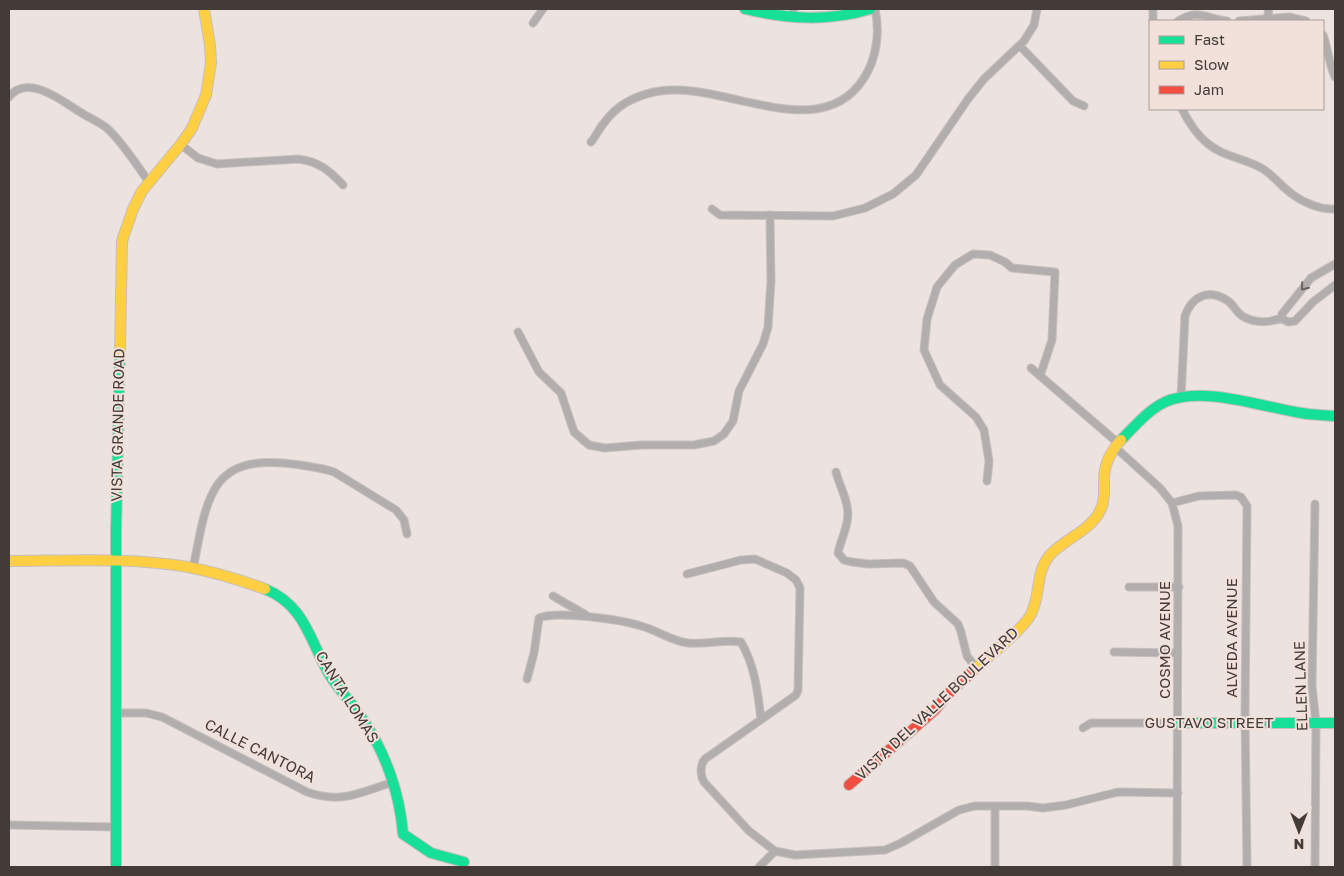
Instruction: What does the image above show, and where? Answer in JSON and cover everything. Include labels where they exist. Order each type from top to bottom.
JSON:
[{"type":"street","name":"VISTA GRANDE ROAD","points":[[116,867],[116,561],[122,242],[142,191],[193,126],[207,95],[212,59],[204,9]]},
{"type":"street","points":[[533,22],[543,9]]},
{"type":"street","points":[[745,9],[793,12],[810,19],[849,15],[870,9]]},
{"type":"street","points":[[591,142],[606,120],[621,104],[639,96],[658,91],[697,91],[797,111],[819,110],[833,105],[852,93],[862,82],[869,70],[874,57],[877,34],[878,20],[875,9]]},
{"type":"street","points":[[712,208],[720,215],[809,217],[844,214],[871,206],[893,194],[916,175],[984,79],[1020,46],[1031,31],[1036,19],[1037,9]]},
{"type":"street","points":[[1267,18],[1268,9]]},
{"type":"street","points":[[1180,20],[1191,15],[1204,14],[1218,20]]},
{"type":"street","points":[[1248,20],[1289,17],[1302,20]]},
{"type":"street","points":[[1324,38],[1328,48],[1330,67],[1335,77]]},
{"type":"street","points":[[1020,46],[1073,101],[1084,106]]},
{"type":"street","points":[[9,97],[11,94],[24,88],[43,90],[108,129],[149,182]]},
{"type":"street","points":[[1182,110],[1201,138],[1209,145],[1223,153],[1264,169],[1291,194],[1301,200],[1317,207],[1335,209]]},
{"type":"street","points":[[180,144],[198,158],[217,164],[308,161],[328,170],[343,185]]},
{"type":"street","points":[[518,332],[539,372],[561,393],[574,432],[590,444],[605,448],[640,444],[694,445],[714,441],[724,434],[733,421],[740,391],[763,344],[768,327],[771,281],[770,216]]},
{"type":"street","points":[[987,481],[989,461],[984,430],[976,418],[940,385],[924,350],[927,319],[937,287],[955,265],[973,254],[982,253],[1006,262],[1012,268],[1056,272],[1052,340],[1040,376]]},
{"type":"street","points":[[1281,318],[1282,314],[1311,278],[1335,264]]},
{"type":"street","points":[[1181,397],[1185,316],[1194,299],[1206,294],[1219,296],[1229,301],[1241,316],[1258,321],[1272,321],[1281,318],[1288,322],[1295,321],[1313,302],[1335,285]]},
{"type":"street","points":[[1031,368],[1116,445],[1160,488],[1172,503]]},
{"type":"street","name":"VISTA DEL VALLE BOULEVARD","points":[[849,785],[935,710],[948,694],[977,669],[1031,615],[1035,609],[1038,578],[1044,563],[1094,519],[1100,511],[1104,495],[1103,475],[1107,459],[1116,445],[1154,408],[1165,402],[1190,396],[1335,416]]},
{"type":"street","points":[[193,568],[205,515],[216,487],[238,469],[258,462],[289,464],[334,472],[396,510],[404,520],[407,534]]},
{"type":"street","points":[[836,472],[847,503],[848,513],[838,553],[844,560],[852,562],[868,564],[903,563],[910,566],[934,602],[958,624],[967,656],[977,669]]},
{"type":"street","name":"ALVEDA AVENUE","points":[[1172,503],[1199,496],[1236,495],[1241,497],[1247,506],[1247,867]]},
{"type":"street","name":"COSMO AVENUE","points":[[1172,503],[1179,532],[1177,867]]},
{"type":"street","name":"ELLEN LANE","points":[[1315,504],[1312,686],[1316,723],[1315,867]]},
{"type":"street","points":[[687,574],[741,560],[755,559],[787,573],[796,580],[800,588],[798,690],[794,698],[706,759],[701,769],[702,778],[749,831],[775,851],[795,855],[885,850],[959,810],[975,806],[1043,808],[1066,806],[1118,792],[1178,792]]},
{"type":"street","name":"CANTA LOMAS","points":[[9,561],[116,561],[193,568],[269,590],[282,598],[293,607],[329,675],[371,733],[380,750],[402,818],[403,834],[430,854],[464,862]]},
{"type":"street","points":[[1129,587],[1179,587]]},
{"type":"street","points":[[553,596],[590,618]]},
{"type":"street","points":[[528,679],[540,618],[546,615],[578,616],[641,626],[688,643],[726,640],[742,642],[748,654],[758,692],[761,720]]},
{"type":"street","points":[[1114,652],[1178,652]]},
{"type":"street","name":"CALLE CANTORA","points":[[117,713],[146,713],[162,716],[307,792],[322,797],[344,798],[392,783]]},
{"type":"street","name":"GUSTAVO STREET","points":[[1083,728],[1091,724],[1335,723]]},
{"type":"street","points":[[995,806],[995,867]]},
{"type":"street","points":[[9,825],[117,827]]},
{"type":"street","points":[[759,867],[775,851]]},
{"type":"traffic: fast","points":[[745,9],[776,15],[808,18],[839,16],[870,9]]},
{"type":"traffic: fast","points":[[116,867],[116,531],[120,350]]},
{"type":"traffic: fast","points":[[1121,440],[1153,409],[1165,402],[1180,397],[1214,396],[1301,413],[1335,416]]},
{"type":"traffic: fast","points":[[265,589],[289,604],[298,614],[329,674],[359,714],[379,746],[395,789],[403,834],[431,853],[464,862]]},
{"type":"traffic: fast","points":[[1179,723],[1335,723]]},
{"type":"traffic: slow","points":[[120,350],[122,241],[133,209],[142,191],[192,128],[206,95],[211,63],[204,9]]},
{"type":"traffic: slow","points":[[974,670],[1014,635],[1031,614],[1042,570],[1049,556],[1096,518],[1103,503],[1106,463],[1121,440]]},
{"type":"traffic: slow","points":[[9,561],[98,560],[166,564],[207,571],[265,589]]},
{"type":"traffic: jam","points":[[849,785],[935,710],[948,694],[974,670]]}]
